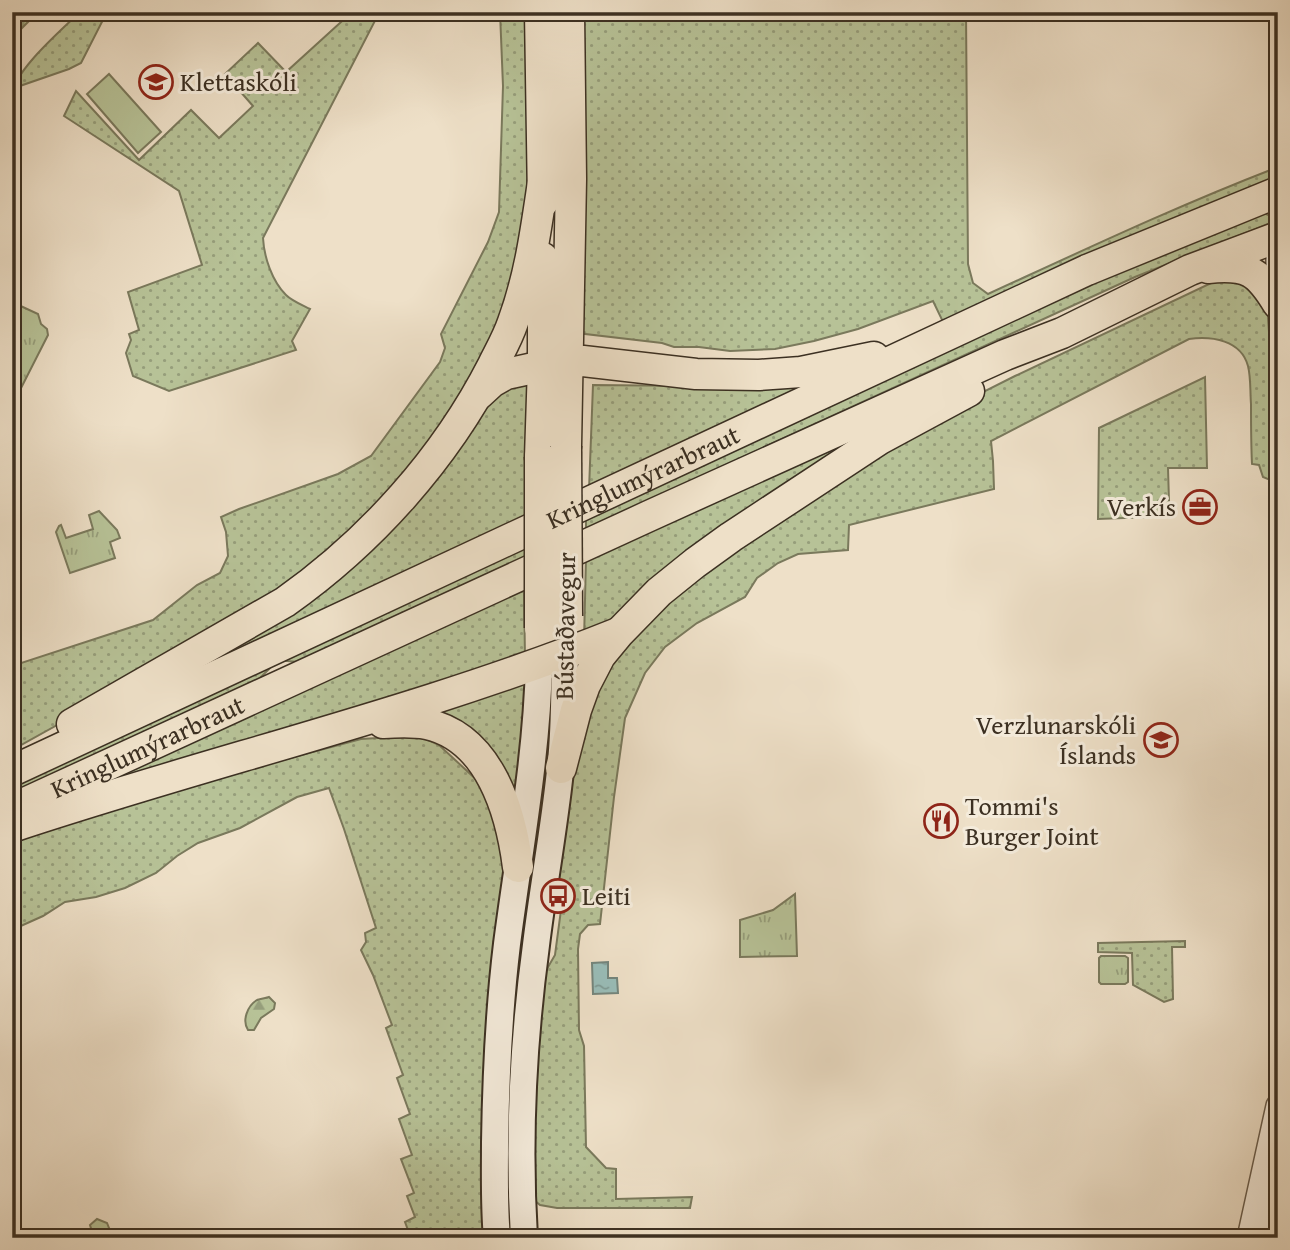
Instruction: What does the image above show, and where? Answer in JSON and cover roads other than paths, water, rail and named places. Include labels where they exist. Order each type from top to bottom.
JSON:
[{"type":"main road","name":"Bústaðavegur","points":[[540,12],[543,182],[555,365]]},
{"type":"main road","name":"Bústaðavegur","points":[[524,1238],[523,1098],[528,1013],[561,768],[552,658],[553,452],[555,365],[571,179],[569,12]]},
{"type":"main road","points":[[12,758],[285,602],[311,584],[359,541],[417,480],[437,456],[476,397],[513,323],[535,244],[543,182]]},
{"type":"main road","name":"Kringlumýrarbraut","points":[[12,771],[1087,270],[1270,200]]},
{"type":"main road","name":"Kringlumýrarbraut","points":[[12,809],[649,516],[1062,332],[1190,270],[1278,237]]},
{"type":"main road","points":[[1190,270],[1220,267],[1254,273],[1278,304]]},
{"type":"main road","points":[[561,768],[576,710],[600,656],[659,592],[731,537],[880,439],[974,388],[1062,332]]},
{"type":"main road","points":[[476,397],[492,382],[506,374],[583,361],[696,374],[759,375],[802,372],[922,347]]},
{"type":"main road","points":[[12,827],[362,721],[619,633]]},
{"type":"main road","name":"Bústaðavegur","points":[[497,1238],[496,1100],[500,1014],[532,753],[552,658]]},
{"type":"main road","points":[[362,721],[427,724],[465,744],[480,759],[499,789],[514,838],[518,867]]},
{"type":"street","points":[[1278,251],[1278,297]]},
{"type":"street","points":[[1249,1238],[1278,1105]]},
{"type":"street","points":[[1269,1238],[1278,1193]]},
{"type":"water","points":[[608,962],[608,978],[617,978],[618,993],[593,994],[592,963]]},
{"type":"place","name":"Klettaskóli","points":[[156,82]]},
{"type":"place","name":"Verkís","points":[[1200,507]]},
{"type":"place","name":"Verzlunarskóli Íslands","points":[[1161,740]]},
{"type":"place","name":"Tommi's Burger Joint","points":[[941,821]]},
{"type":"place","name":"Leiti","points":[[558,896]]}]
